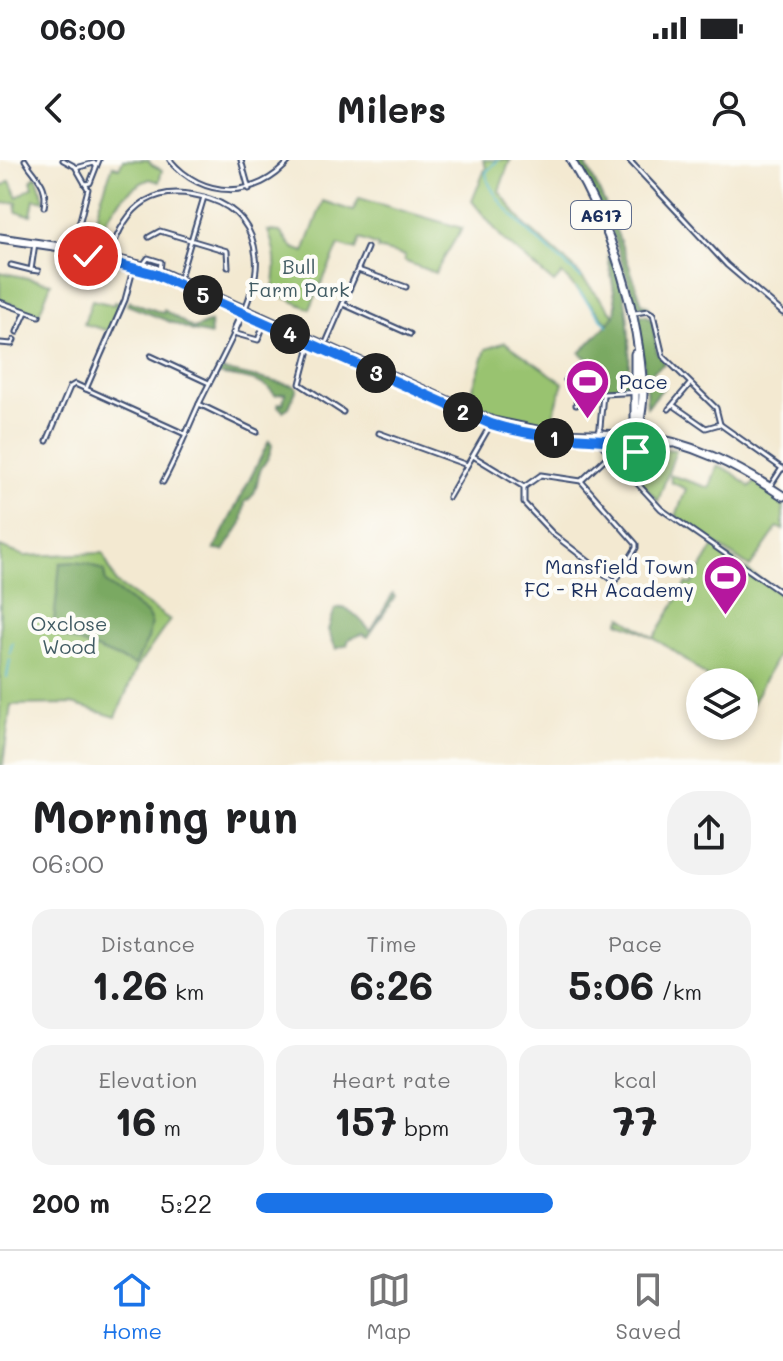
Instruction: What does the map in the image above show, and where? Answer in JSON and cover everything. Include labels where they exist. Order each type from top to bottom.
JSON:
[{"type":"main road","name":"A617","points":[[571,160],[601,215],[615,253],[636,340],[643,425],[649,437]]},
{"type":"main road","points":[[0,240],[109,258],[160,271],[179,282]]},
{"type":"main road","points":[[137,265],[311,341]]},
{"type":"main road","points":[[242,312],[513,431],[550,438],[636,439],[674,443]]},
{"type":"main road","name":"A617","points":[[636,439],[640,392]]},
{"type":"main road","name":"A617","points":[[636,439],[643,413]]},
{"type":"main road","points":[[636,439],[649,437],[674,443],[733,465],[783,496]]},
{"type":"street","points":[[25,160],[41,178],[46,198],[44,207]]},
{"type":"street","points":[[63,160],[76,167],[88,189],[73,250]]},
{"type":"street","points":[[85,184],[90,183],[99,160]]},
{"type":"street","points":[[170,160],[191,181],[225,194],[249,189],[271,179],[290,160]]},
{"type":"street","points":[[241,160],[249,189]]},
{"type":"street","points":[[629,160],[727,265],[783,313]]},
{"type":"street","points":[[76,167],[94,163],[96,166]]},
{"type":"street","points":[[109,258],[117,232],[137,208],[158,195],[188,190],[222,203],[247,226],[257,258],[256,278],[242,312],[163,482]]},
{"type":"street","points":[[222,203],[225,194]]},
{"type":"street","points":[[179,282],[204,197]]},
{"type":"street","points":[[149,237],[160,231],[227,251],[228,267]]},
{"type":"street","points":[[31,270],[35,245]]},
{"type":"street","points":[[324,347],[367,248]]},
{"type":"street","points":[[11,265],[38,271]]},
{"type":"street","points":[[86,389],[137,265]]},
{"type":"street","points":[[358,270],[406,287]]},
{"type":"street","points":[[0,302],[39,316]]},
{"type":"street","points":[[343,304],[410,334]]},
{"type":"street","points":[[631,314],[648,311],[653,314],[660,351],[716,408],[720,424]]},
{"type":"street","points":[[17,332],[26,312]]},
{"type":"street","points":[[233,333],[258,340],[265,322]]},
{"type":"street","points":[[0,343],[12,344],[14,340]]},
{"type":"street","points":[[311,341],[300,384],[343,412]]},
{"type":"street","points":[[151,356],[209,383]]},
{"type":"street","points":[[566,380],[578,389],[603,394]]},
{"type":"street","points":[[47,441],[70,387],[75,384],[185,435]]},
{"type":"street","points":[[669,409],[690,384]]},
{"type":"street","points":[[576,405],[578,389]]},
{"type":"street","points":[[603,394],[640,392]]},
{"type":"street","points":[[603,394],[600,439],[610,454],[661,509],[783,594]]},
{"type":"street","points":[[199,404],[257,432]]},
{"type":"street","points":[[673,405],[706,428],[720,424]]},
{"type":"street","points":[[449,497],[492,422]]},
{"type":"street","points":[[720,424],[782,469],[770,487]]},
{"type":"street","points":[[379,433],[467,465]]},
{"type":"street","points":[[623,468],[634,454],[636,439]]},
{"type":"street","points":[[581,481],[610,454]]},
{"type":"street","points":[[473,456],[524,487]]},
{"type":"street","points":[[541,475],[581,481],[637,545],[615,582],[552,533],[524,503],[524,487],[541,475]]},
{"type":"green space","points":[[123,160],[148,160],[162,170],[159,182],[150,179],[125,195],[97,236],[93,235],[99,204],[113,165],[119,168]]},
{"type":"green space","points":[[483,160],[510,160],[499,191],[525,225],[573,267],[615,316],[608,323],[562,274],[554,283],[504,240],[472,201],[486,167]]},
{"type":"green space","points":[[576,160],[583,160],[601,194],[642,303],[649,307],[647,309],[636,305],[612,232]]},
{"type":"green space","points":[[36,175],[45,201],[34,199],[31,215],[16,212],[17,202],[0,204],[0,188],[10,181],[17,197],[33,187],[31,181]]},
{"type":"green space","name":"Bull Farm Park","points":[[359,198],[462,228],[435,273],[404,261],[405,256],[377,249],[378,246],[360,239],[356,250],[339,245],[310,309],[272,292],[275,261],[268,231],[280,232],[293,248],[304,252],[323,201],[353,211]]},
{"type":"green space","points":[[608,256],[615,265],[625,297],[629,358],[626,385],[602,390],[608,376],[580,353],[615,316]]},
{"type":"green space","points":[[0,272],[51,283],[39,314],[0,300]]},
{"type":"green space","points":[[92,300],[114,305],[114,302],[121,303],[110,331],[84,324]]},
{"type":"green space","points":[[129,301],[163,313],[164,310],[194,329],[210,322],[211,335],[193,331],[127,305]]},
{"type":"green space","points":[[641,315],[652,320],[657,352],[665,363],[650,374],[665,386],[647,407],[637,321]]},
{"type":"green space","points":[[505,342],[563,383],[549,430],[495,418],[467,406],[486,349]]},
{"type":"green space","points":[[218,369],[297,388],[289,407],[283,411],[278,406],[279,403],[283,404],[285,393],[275,395],[256,382],[216,374]]},
{"type":"green space","points":[[269,441],[271,451],[260,470],[254,493],[245,502],[242,523],[224,551],[214,550]]},
{"type":"green space","points":[[644,448],[676,450],[658,501],[630,470]]},
{"type":"green space","points":[[717,466],[732,472],[750,487],[755,482],[783,502],[783,530],[778,527],[750,567],[676,516],[686,489],[671,482],[670,475],[710,488]]},
{"type":"green space","name":"Mansfield Town FC - RH Academy","points":[[714,546],[783,596],[783,645],[758,692],[758,668],[696,668],[644,633],[619,622],[622,617],[654,638],[687,583],[691,585]]},
{"type":"green space","name":"Oxclose Wood","points":[[0,547],[25,556],[103,553],[116,583],[170,620],[137,667],[116,717],[72,704],[11,705],[3,765],[0,765]]},
{"type":"green space","points":[[74,562],[104,571],[106,583],[147,614],[151,622],[148,639],[135,665],[53,632],[60,563]]},
{"type":"green space","points":[[393,594],[395,597],[368,637],[362,634],[336,649],[328,630],[335,609],[350,611],[371,631]]},
{"type":"waterway","points":[[487,171],[498,160]]},
{"type":"waterway","points":[[486,172],[489,184],[510,213],[581,278]]},
{"type":"waterway","points":[[576,288],[607,325]]},
{"type":"waterway","points":[[10,654],[12,643]]},
{"type":"waterway","points":[[7,677],[10,660]]},
{"type":"place","name":"Pace","points":[[588,420]]},
{"type":"place","name":"Mansfield Town FC - RH Academy","points":[[725,617]]},
{"type":"route","points":[[88,256],[155,274],[491,424],[550,438],[633,442],[634,454],[636,452]]}]
